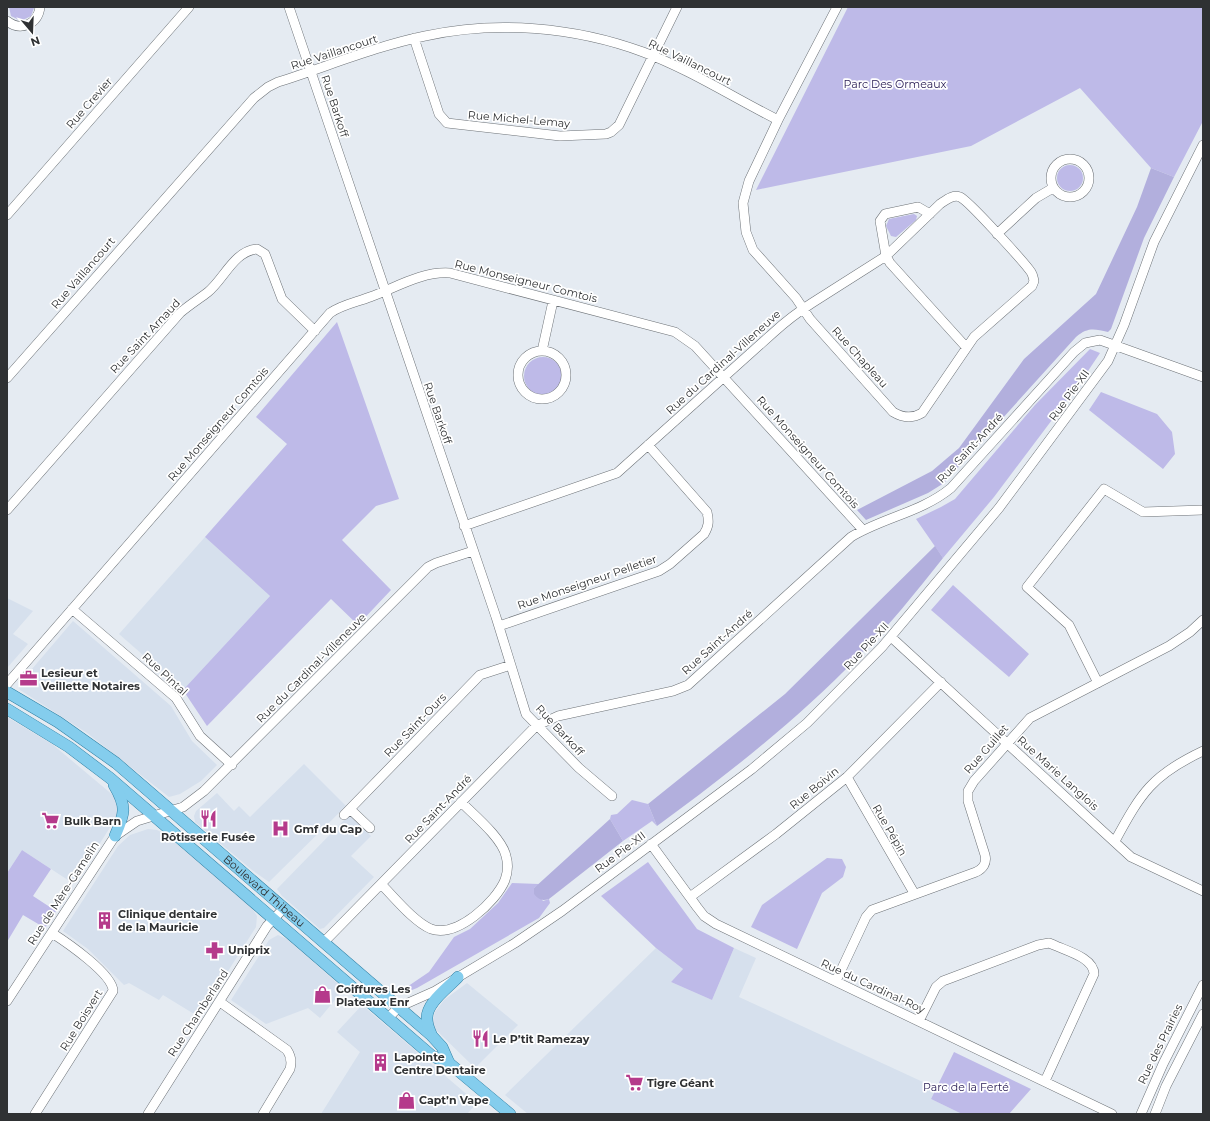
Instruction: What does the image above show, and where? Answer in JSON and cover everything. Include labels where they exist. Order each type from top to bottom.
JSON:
[{"type":"main road","name":"Boulevard Thibeau","points":[[7,692],[82,738],[116,763],[431,1035],[442,1047],[449,1063]]},
{"type":"main road","name":"Boulevard Thibeau","points":[[7,709],[69,746],[110,778],[274,918],[432,1056],[449,1063],[510,1114]]},
{"type":"main road","points":[[110,778],[121,798],[124,808],[122,820],[115,836]]},
{"type":"main road","points":[[431,1035],[426,1021],[430,1009],[435,1001],[458,977]]},
{"type":"street","points":[[7,21],[17,26],[29,25],[36,19],[40,7]]},
{"type":"street","name":"Rue Crevier","points":[[7,215],[189,7]]},
{"type":"street","name":"Rue Barkoff","points":[[289,7],[384,291],[499,626],[526,714],[536,726],[579,768],[612,796]]},
{"type":"street","name":"Rue Michel-Lemay","points":[[414,38],[437,109],[442,119],[447,123],[560,136],[606,134],[616,129],[654,57],[677,7]]},
{"type":"street","name":"Rue Chapleau","points":[[837,7],[778,120],[744,193],[743,213],[746,232],[753,250],[796,298],[810,319],[893,412],[901,416],[912,417],[922,413],[930,404],[966,347],[978,332],[1032,286],[1034,281],[1031,271],[997,234],[960,197],[956,196],[946,200],[886,256]]},
{"type":"street","name":"Rue Vaillancourt","points":[[7,378],[254,98],[273,84],[311,71],[414,38],[444,32],[475,28],[539,30],[606,41],[654,57],[778,120]]},
{"type":"street","name":"Rue Pie-XII","points":[[388,1018],[398,1007],[435,991],[551,920],[752,769],[849,682],[891,637],[983,528],[1095,380],[1115,346],[1154,242],[1203,145]]},
{"type":"street","points":[[1071,158],[1082,162],[1088,171],[1089,182],[1083,192],[1073,197],[1067,197],[1057,193],[1053,188],[1050,175],[1056,163],[1071,158]]},
{"type":"street","points":[[997,234],[1036,198],[1053,188]]},
{"type":"street","points":[[930,214],[918,207],[885,214],[882,217],[881,227],[886,256],[890,263],[966,347]]},
{"type":"street","name":"Rue Saint Arnaud","points":[[7,510],[180,313],[208,292],[245,252],[257,250],[265,254],[282,299],[316,331]]},
{"type":"street","name":"Rue du Cardinal-Villeneuve","points":[[464,526],[617,473],[773,333],[803,309],[886,256]]},
{"type":"street","name":"Rue Monseigneur Comtois","points":[[7,684],[335,310],[384,291],[440,273],[450,273],[676,332],[695,346],[863,530]]},
{"type":"street","points":[[542,351],[553,301]]},
{"type":"street","name":"Rue Saint-André","points":[[324,942],[536,726],[558,716],[673,691],[688,685],[851,538],[863,530],[923,505],[951,488],[1081,346],[1096,340],[1203,378]]},
{"type":"street","points":[[542,351],[557,357],[566,369],[566,377],[560,392],[554,397],[540,399],[533,398],[524,390],[519,383],[518,373],[524,359],[530,355],[542,351]]},
{"type":"street","name":"Rue Monseigneur Pelletier","points":[[499,626],[659,571],[670,564],[704,534],[708,528],[709,521],[707,512],[648,445]]},
{"type":"street","points":[[1098,683],[1069,625],[1027,587],[1104,489],[1144,512],[1203,510]]},
{"type":"street","name":"Rue du Cardinal-Villeneuve","points":[[154,816],[183,807],[232,766],[428,567],[436,562],[473,550]]},
{"type":"street","name":"Rue Pintal","points":[[72,609],[176,698],[200,736],[232,766]]},
{"type":"street","name":"Rue Guillet","points":[[836,982],[869,912],[880,906],[914,893],[976,872],[983,867],[986,861],[985,855],[967,795],[974,781],[1030,718],[1169,646],[1190,632],[1203,620]]},
{"type":"street","name":"Rue Marie Langlois","points":[[891,637],[1134,859],[1203,891]]},
{"type":"street","name":"Rue Saint-Ours","points":[[370,828],[347,812],[480,675],[511,665]]},
{"type":"street","name":"Rue Boivin","points":[[690,897],[776,834],[847,777],[940,682]]},
{"type":"street","points":[[1115,841],[1136,802],[1155,780],[1177,764],[1203,751]]},
{"type":"street","name":"Rue Pépin","points":[[847,777],[914,893]]},
{"type":"street","points":[[381,884],[422,924],[438,930],[450,930],[461,925],[494,896],[506,875],[508,866],[504,850],[497,839],[461,802]]},
{"type":"street","name":"Rue de Mère-Gamelin","points":[[7,1001],[115,836],[131,824],[154,816]]},
{"type":"street","name":"Rue du Cardinal-Roy","points":[[651,844],[704,916],[716,924],[1112,1114]]},
{"type":"street","name":"Rue Chamberland","points":[[148,1114],[274,918],[284,908]]},
{"type":"street","name":"Rue Boisvert","points":[[35,1114],[113,991],[110,982],[84,955],[52,934]]},
{"type":"street","points":[[919,1021],[936,987],[943,981],[1038,945],[1054,944],[1089,962],[1094,974],[1045,1081]]},
{"type":"street","name":"Rue des Prairies","points":[[1141,1114],[1162,1064],[1200,999],[1203,985]]},
{"type":"street","points":[[220,1002],[287,1050],[290,1054],[292,1064],[290,1069],[263,1114]]},
{"type":"street","points":[[1155,1114],[1166,1086],[1203,1014]]},
{"type":"shaded area","points":[[1151,168],[1174,177],[1144,238],[1111,329],[1108,332],[1088,330],[1076,337],[944,483],[928,493],[866,520],[857,510],[932,471],[959,448],[1024,359],[1096,294],[1137,207]]},
{"type":"shaded area","points":[[205,537],[270,596],[183,690],[119,634]]},
{"type":"shaded area","points":[[935,546],[943,558],[891,621],[858,657],[811,703],[761,746],[710,787],[657,826],[648,804],[785,694]]},
{"type":"shaded area","points":[[7,598],[33,611],[13,634],[28,644],[7,668]]},
{"type":"shaded area","points":[[73,621],[171,706],[192,741],[217,765],[201,781],[180,794],[169,797],[87,733],[20,690],[20,683]]},
{"type":"shaded area","points":[[7,717],[52,744],[114,796],[119,808],[116,818],[74,884],[22,850],[7,873]]},
{"type":"shaded area","points":[[304,764],[346,806],[269,882],[252,870],[195,822],[194,816],[196,811],[217,793],[234,811],[239,806],[250,817]]},
{"type":"shaded area","points":[[349,815],[371,836],[351,856],[374,877],[324,928],[320,929],[282,896],[277,889]]},
{"type":"shaded area","points":[[610,819],[623,841],[549,899],[539,899],[534,894],[534,888]]},
{"type":"shaded area","points":[[148,829],[157,830],[165,834],[251,907],[257,916],[256,927],[199,1017],[163,995],[159,1000],[129,983],[124,985],[88,949],[63,931],[118,846],[130,835]]},
{"type":"shaded area","points":[[278,935],[287,939],[344,989],[320,1018],[308,1008],[266,1024],[231,1000],[269,940]]},
{"type":"shaded area","points":[[656,948],[683,969],[671,982],[712,1000],[734,948],[756,958],[739,997],[936,1088],[931,1099],[962,1114],[528,1114],[505,1095]]},
{"type":"shaded area","points":[[467,983],[518,1025],[475,1068],[435,1029],[432,1023],[435,1012],[444,1000]]},
{"type":"shaded area","points":[[362,1005],[477,1103],[467,1114],[321,1114],[360,1052],[337,1032]]},
{"type":"green space","points":[[9,7],[34,8],[31,16],[21,21],[11,16]]},
{"type":"green space","name":"Parc Des Ormeaux","points":[[848,7],[1203,7],[1203,121],[1174,177],[1151,168],[1080,88],[971,146],[756,190]]},
{"type":"green space","points":[[1070,165],[1079,169],[1083,178],[1079,187],[1070,191],[1061,187],[1057,178],[1061,169]]},
{"type":"green space","points":[[914,214],[917,216],[916,220],[896,237],[891,236],[886,226],[889,219]]},
{"type":"green space","points":[[337,322],[399,499],[376,506],[342,540],[391,590],[358,625],[331,599],[207,726],[183,690],[270,596],[205,537],[287,444],[256,417]]},
{"type":"green space","points":[[1090,349],[1100,353],[1082,380],[994,497],[943,558],[916,519],[955,499],[1035,405]]},
{"type":"green space","points":[[543,357],[553,360],[559,366],[562,376],[559,386],[553,392],[543,395],[533,392],[527,386],[524,376],[527,366],[533,360]]},
{"type":"green space","points":[[1101,392],[1157,414],[1172,432],[1175,454],[1163,469],[1089,410]]},
{"type":"green space","points":[[953,585],[1029,654],[1009,677],[931,610]]},
{"type":"green space","points":[[632,800],[648,804],[657,826],[652,821],[623,841],[610,819],[611,815],[617,814]]},
{"type":"green space","points":[[22,850],[51,869],[33,896],[56,911],[45,928],[23,915],[7,942],[7,873]]},
{"type":"green space","points":[[827,858],[842,859],[846,867],[843,877],[822,893],[797,949],[751,927],[762,905]]},
{"type":"green space","points":[[648,862],[697,929],[734,948],[712,1000],[671,982],[683,969],[656,948],[601,896]]},
{"type":"green space","points":[[512,883],[539,884],[534,888],[543,901],[549,899],[550,903],[539,918],[417,988],[407,992],[398,993],[429,972],[454,937],[470,929],[498,903]]},
{"type":"green space","name":"Parc de la Ferté","points":[[954,1052],[1031,1089],[1009,1114],[962,1114],[931,1099]]},
{"type":"place","name":"Lesieur et Veillette Notaires","points":[[28,679]]},
{"type":"place","name":"Rôtisserie Fusée","points":[[208,819]]},
{"type":"place","name":"Bulk Barn","points":[[51,821]]},
{"type":"place","name":"Gmf du Cap","points":[[281,829]]},
{"type":"place","name":"Clinique dentaire de la Mauricie","points":[[105,920]]},
{"type":"place","name":"Uniprix","points":[[215,950]]},
{"type":"place","name":"Coiffures Les Plateaux Enr","points":[[323,995]]},
{"type":"place","name":"Le P’tit Ramezay","points":[[480,1039]]},
{"type":"place","name":"Lapointe Centre Dentaire","points":[[381,1063]]},
{"type":"place","name":"Tigre Géant","points":[[634,1083]]},
{"type":"place","name":"Capt’n Vape","points":[[406,1100]]}]
